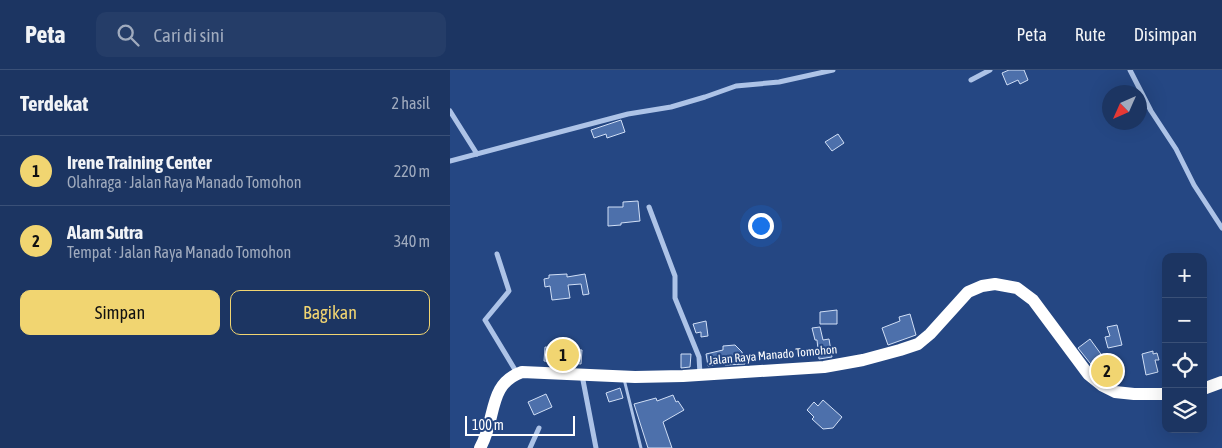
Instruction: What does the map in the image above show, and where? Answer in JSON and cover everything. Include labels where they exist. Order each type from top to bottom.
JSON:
[{"type":"highway","name":"Jalan Raya Manado Tomohon","points":[[517,374],[530,371],[623,376],[683,376],[824,367],[863,360],[910,348],[918,344],[930,334],[968,292],[982,286],[995,284],[1017,288],[1033,300],[1088,374],[1103,386],[1115,392],[1162,394]]},
{"type":"highway","points":[[480,448],[487,434],[498,391],[508,378],[517,374]]},
{"type":"highway","points":[[1206,388],[1222,382]]},
{"type":"street","points":[[450,161],[628,114],[670,107],[736,86],[779,82],[833,70]]},
{"type":"street","points":[[971,80],[990,70]]},
{"type":"street","points":[[1130,70],[1152,111],[1176,149],[1194,185],[1222,228]]},
{"type":"street","points":[[450,111],[477,154]]},
{"type":"street","points":[[650,207],[674,276],[675,298],[699,356],[700,375]]},
{"type":"street","points":[[497,254],[509,291],[485,320],[517,374]]},
{"type":"street","points":[[582,374],[596,448]]},
{"type":"street","points":[[530,448],[539,428]]},
{"type":"lane","points":[[623,376],[641,448]]},
{"type":"building","points":[[1009,70],[1024,70],[1028,80],[1020,84],[1018,80],[1007,85],[1002,73]]},
{"type":"building","points":[[621,120],[625,132],[607,138],[606,134],[594,138],[591,130]]},
{"type":"building","points":[[838,134],[844,143],[832,151],[825,142]]},
{"type":"building","points":[[638,201],[640,221],[608,226],[608,207],[623,207],[623,202]]},
{"type":"building","points":[[567,274],[567,277],[585,274],[589,294],[583,295],[581,284],[568,285],[570,298],[552,300],[550,286],[545,287],[544,279],[549,278],[549,275]]},
{"type":"building","points":[[837,310],[837,324],[820,324],[820,312]]},
{"type":"building","points":[[910,314],[916,335],[888,345],[882,328],[900,321],[899,317]]},
{"type":"building","points":[[706,321],[708,336],[701,337],[701,332],[696,333],[693,324]]},
{"type":"building","points":[[1117,325],[1122,345],[1108,348],[1105,337],[1110,336],[1107,327]]},
{"type":"building","points":[[820,327],[823,340],[829,339],[832,357],[819,359],[817,340],[815,340],[812,328]]},
{"type":"building","points":[[1090,339],[1117,379],[1112,381],[1099,372],[1078,348]]},
{"type":"building","points":[[735,345],[742,352],[745,364],[725,365],[725,363],[708,366],[706,354],[723,350],[723,346]]},
{"type":"building","points":[[545,347],[582,350],[581,364],[544,361]]},
{"type":"building","points":[[1153,351],[1153,354],[1157,353],[1159,360],[1155,360],[1158,372],[1146,375],[1142,354]]},
{"type":"building","points":[[681,354],[691,354],[690,367],[681,368]]},
{"type":"building","points":[[620,388],[623,398],[609,402],[606,393]]},
{"type":"building","points":[[546,394],[552,407],[534,415],[528,402]]},
{"type":"building","points":[[673,395],[676,402],[678,401],[684,410],[663,422],[672,448],[648,448],[634,404],[656,398],[657,401]]},
{"type":"building","points":[[823,400],[842,417],[833,428],[823,429],[812,419],[814,417],[807,410],[814,402],[818,406]]},
{"type":"place","name":"Irene Training Center","points":[[563,355]]},
{"type":"place","name":"Alam Sutra","points":[[1107,371]]}]
